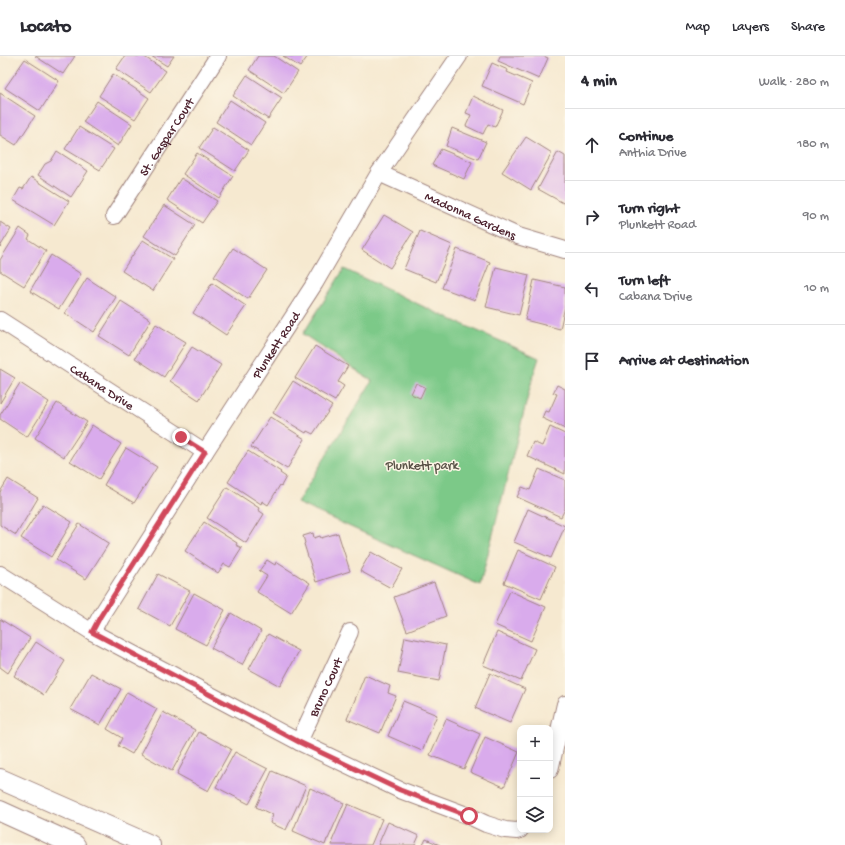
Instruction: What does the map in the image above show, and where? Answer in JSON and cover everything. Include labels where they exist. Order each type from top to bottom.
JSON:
[{"type":"main road","points":[[0,779],[150,845]]},
{"type":"main road","points":[[0,811],[74,845]]},
{"type":"street","name":"St. Gaspar Court","points":[[114,216],[218,56]]},
{"type":"street","name":"Plunkett Road","points":[[92,632],[205,452],[315,282],[379,173],[459,56]]},
{"type":"street","name":"Madonna Gardens","points":[[379,173],[518,236],[565,250]]},
{"type":"street","name":"Cabana Drive","points":[[0,320],[205,452]]},
{"type":"street","points":[[0,574],[92,632],[299,742],[400,790],[486,824],[505,830],[517,831]]},
{"type":"street","name":"Bruno Court","points":[[299,742],[350,632]]},
{"type":"street","points":[[552,761],[565,704]]},
{"type":"green space","name":"Plunkett park","points":[[344,269],[437,313],[539,358],[533,376],[480,585],[297,503],[372,381],[303,334]]},
{"type":"building","points":[[35,56],[75,56],[63,74]]},
{"type":"building","points":[[125,56],[143,56],[166,71],[151,92],[116,69]]},
{"type":"building","points":[[151,56],[174,56],[167,66]]},
{"type":"building","points":[[258,56],[274,56],[298,72],[284,93],[249,70]]},
{"type":"building","points":[[283,56],[308,56],[300,67]]},
{"type":"building","points":[[500,56],[543,56],[548,58],[539,79],[498,61]]},
{"type":"building","points":[[25,59],[59,81],[40,111],[5,88]]},
{"type":"building","points":[[492,63],[508,70],[507,72],[532,83],[523,104],[482,86]]},
{"type":"building","points":[[113,74],[149,98],[135,119],[99,96]]},
{"type":"building","points":[[247,75],[282,98],[268,119],[233,96]]},
{"type":"building","points":[[0,93],[35,116],[16,145],[0,135]]},
{"type":"building","points":[[473,96],[503,110],[495,127],[488,124],[483,134],[466,126],[471,115],[466,113]]},
{"type":"building","points":[[230,100],[265,123],[251,145],[216,122]]},
{"type":"building","points":[[97,101],[132,124],[118,146],[83,122]]},
{"type":"building","points":[[79,127],[114,149],[100,170],[65,149]]},
{"type":"building","points":[[213,127],[249,150],[235,171],[199,148]]},
{"type":"building","points":[[452,128],[486,142],[478,159],[446,146]]},
{"type":"building","points":[[526,137],[552,153],[531,190],[502,172]]},
{"type":"building","points":[[441,149],[472,162],[464,179],[432,165]]},
{"type":"building","points":[[57,151],[88,171],[71,197],[38,175],[45,164],[51,161]]},
{"type":"building","points":[[558,152],[565,156],[565,204],[538,189]]},
{"type":"building","points":[[197,153],[233,176],[219,198],[183,174]]},
{"type":"building","points":[[31,177],[69,201],[54,225],[13,200],[20,188],[23,189]]},
{"type":"building","points":[[181,178],[217,201],[202,223],[167,200]]},
{"type":"building","points":[[164,205],[195,225],[175,256],[144,236]]},
{"type":"building","points":[[384,215],[413,232],[390,268],[362,250]]},
{"type":"building","points":[[0,222],[11,229],[0,247]]},
{"type":"building","points":[[20,228],[30,235],[28,239],[46,251],[24,286],[0,271],[0,260]]},
{"type":"building","points":[[420,231],[452,245],[436,282],[404,269]]},
{"type":"building","points":[[143,240],[173,259],[153,291],[122,271]]},
{"type":"building","points":[[233,248],[267,270],[248,299],[214,277]]},
{"type":"building","points":[[457,249],[490,262],[475,300],[442,288]]},
{"type":"building","points":[[51,255],[81,274],[59,309],[30,291]]},
{"type":"building","points":[[496,267],[529,275],[519,315],[486,307]]},
{"type":"building","points":[[87,278],[116,297],[94,332],[65,313]]},
{"type":"building","points":[[534,280],[565,287],[565,306],[560,329],[525,320]]},
{"type":"building","points":[[212,283],[246,306],[226,335],[193,313]]},
{"type":"building","points":[[121,301],[151,320],[129,355],[99,336]]},
{"type":"building","points":[[156,324],[186,342],[164,377],[135,358]]},
{"type":"building","points":[[315,346],[348,366],[338,382],[344,386],[335,401],[295,378]]},
{"type":"building","points":[[192,347],[221,365],[199,400],[170,381]]},
{"type":"building","points":[[0,369],[15,378],[0,403]]},
{"type":"building","points":[[293,381],[332,406],[313,434],[307,431],[306,433],[273,413]]},
{"type":"building","points":[[20,383],[49,402],[27,437],[0,419],[0,415]]},
{"type":"building","points":[[416,383],[425,387],[420,398],[411,394]]},
{"type":"building","points":[[557,385],[565,389],[565,429],[542,418],[545,411],[549,412],[557,394],[553,393]]},
{"type":"building","points":[[57,403],[87,422],[64,457],[35,438]]},
{"type":"building","points":[[270,417],[305,439],[287,469],[251,447]]},
{"type":"building","points":[[92,425],[121,444],[99,479],[70,461]]},
{"type":"building","points":[[550,427],[565,434],[565,474],[527,456],[533,442],[542,446]]},
{"type":"building","points":[[126,448],[157,467],[134,503],[104,485]]},
{"type":"building","points":[[248,451],[281,472],[280,473],[286,477],[268,505],[262,501],[261,504],[228,482]]},
{"type":"building","points":[[539,469],[565,480],[565,509],[561,517],[517,497],[522,487],[530,490]]},
{"type":"building","points":[[8,479],[38,498],[16,535],[0,525],[0,492]]},
{"type":"building","points":[[227,487],[259,508],[258,510],[264,514],[246,543],[207,518]]},
{"type":"building","points":[[43,504],[72,522],[51,557],[21,538]]},
{"type":"building","points":[[528,509],[565,526],[551,558],[514,542]]},
{"type":"building","points":[[204,522],[237,543],[236,545],[242,548],[230,567],[224,564],[218,573],[185,551]]},
{"type":"building","points":[[79,524],[109,543],[86,579],[56,560]]},
{"type":"building","points":[[313,533],[314,538],[320,536],[321,538],[338,533],[350,571],[316,582],[304,544],[303,536]]},
{"type":"building","points":[[518,550],[555,567],[541,599],[504,583]]},
{"type":"building","points":[[371,552],[402,569],[391,588],[360,571]]},
{"type":"building","points":[[267,560],[275,565],[276,562],[310,583],[291,613],[257,592],[267,576],[259,571]]},
{"type":"building","points":[[158,574],[190,591],[170,626],[139,609]]},
{"type":"building","points":[[434,582],[446,616],[407,631],[394,597]]},
{"type":"building","points":[[510,591],[546,607],[531,641],[495,625]]},
{"type":"building","points":[[194,593],[225,610],[206,645],[175,629]]},
{"type":"building","points":[[231,613],[261,631],[242,665],[211,648]]},
{"type":"building","points":[[0,619],[30,638],[8,673],[0,667]]},
{"type":"building","points":[[497,632],[535,649],[521,681],[483,665]]},
{"type":"building","points":[[268,634],[299,651],[280,686],[249,669]]},
{"type":"building","points":[[405,637],[446,645],[439,681],[398,673]]},
{"type":"building","points":[[36,642],[65,661],[44,695],[14,676]]},
{"type":"building","points":[[91,673],[121,689],[100,725],[70,709]]},
{"type":"building","points":[[490,673],[525,689],[510,723],[475,708]]},
{"type":"building","points":[[365,675],[390,686],[388,693],[396,696],[380,733],[347,719]]},
{"type":"building","points":[[127,692],[157,709],[132,754],[118,746],[122,738],[107,729]]},
{"type":"building","points":[[403,701],[437,715],[422,751],[388,736]]},
{"type":"building","points":[[163,712],[195,730],[172,771],[141,754]]},
{"type":"building","points":[[446,719],[480,734],[464,769],[430,755]]},
{"type":"building","points":[[199,732],[231,749],[208,791],[177,774]]},
{"type":"building","points":[[485,737],[517,751],[517,757],[504,787],[470,772]]},
{"type":"building","points":[[235,752],[268,769],[249,804],[216,787]]},
{"type":"building","points":[[272,771],[306,786],[286,830],[270,823],[273,815],[256,807]]},
{"type":"building","points":[[310,788],[344,803],[325,845],[293,831]]},
{"type":"building","points":[[348,804],[382,819],[371,845],[332,845],[332,841]]},
{"type":"building","points":[[388,822],[419,836],[415,845],[378,845]]},
{"type":"building","points":[[426,839],[435,843],[440,845],[423,845]]},
{"type":"route","points":[[181,437],[205,452],[92,632],[299,742],[400,790],[469,816]]}]
